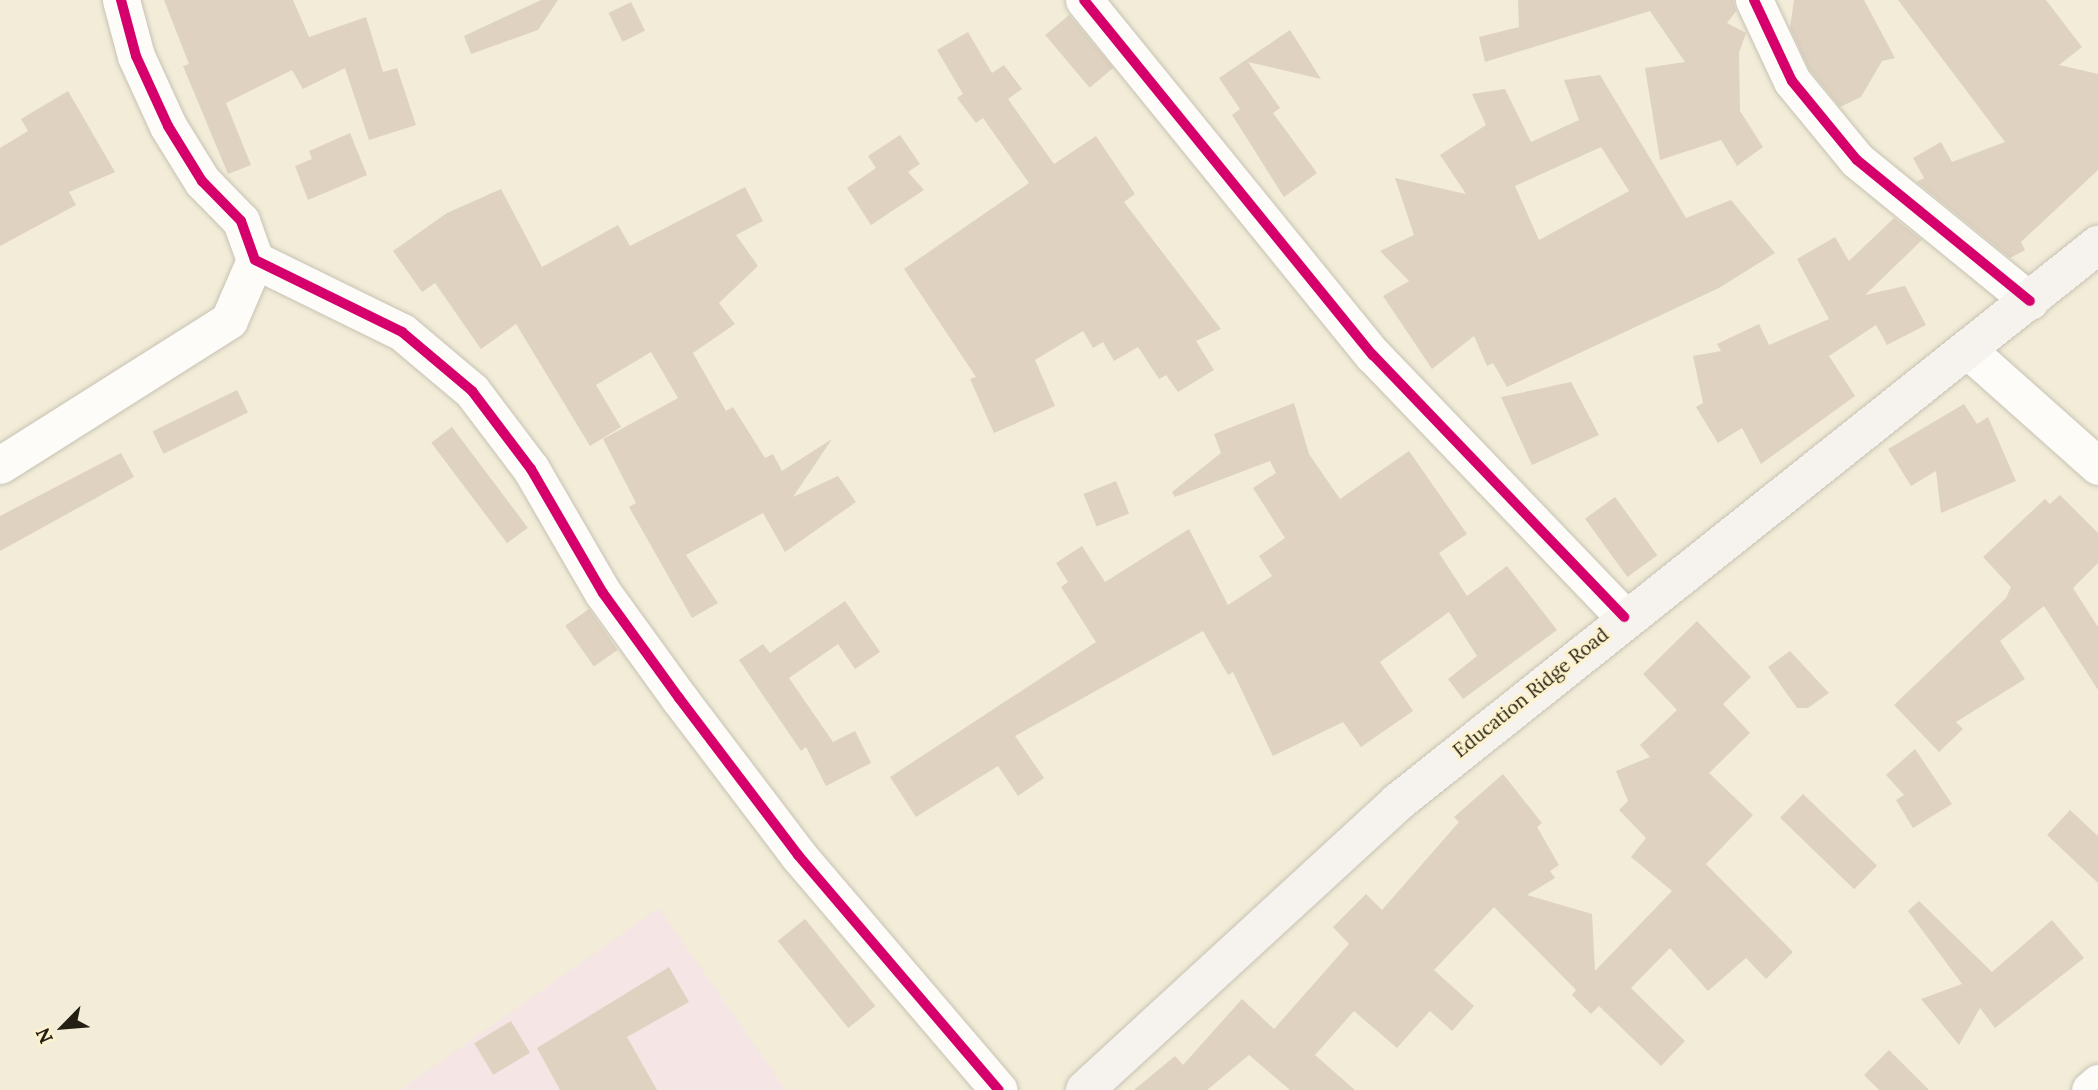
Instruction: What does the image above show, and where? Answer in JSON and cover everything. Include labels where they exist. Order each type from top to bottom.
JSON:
[{"type":"main road","name":"Education Ridge Road","points":[[1085,1090],[1398,802],[1624,617],[1969,351],[2098,245]]},
{"type":"street","points":[[121,0],[136,56],[168,126],[202,181],[241,221],[255,260],[402,332],[472,391],[531,469],[603,593],[678,698],[798,855],[999,1090]]},
{"type":"street","points":[[1084,0],[1373,355],[1624,617]]},
{"type":"street","points":[[1754,0],[1793,81],[1857,160],[2030,301]]},
{"type":"street","points":[[229,320],[255,260]]},
{"type":"street","points":[[0,465],[229,320],[298,283]]},
{"type":"street","points":[[1969,351],[2098,466]]},
{"type":"street","points":[[2090,1090],[2098,1083]]},
{"type":"shaded area","points":[[659,908],[786,1090],[400,1090]]},
{"type":"building","points":[[164,0],[293,0],[309,37],[366,17],[383,72],[397,68],[416,125],[369,140],[345,68],[303,89],[292,70],[226,103],[251,165],[228,174],[183,66],[189,64]]},
{"type":"building","points":[[541,0],[558,0],[538,30],[471,54],[464,36]]},
{"type":"building","points":[[1518,0],[1733,0],[1736,11],[1727,23],[1746,33],[1739,53],[1740,111],[1763,147],[1737,166],[1721,140],[1660,160],[1645,68],[1685,62],[1650,11],[1485,62],[1479,37],[1519,27]]},
{"type":"building","points":[[1794,0],[1864,0],[1895,58],[1882,61],[1861,97],[1840,107],[1809,69],[1790,28]]},
{"type":"building","points":[[1898,0],[2046,0],[2082,47],[2059,65],[2098,74],[2098,170],[2021,242],[2025,250],[2010,258],[1917,182],[1924,178],[1913,158],[1941,142],[1952,162],[2005,142]]},
{"type":"building","points":[[631,2],[645,31],[623,42],[609,13]]},
{"type":"building","points":[[1069,15],[1113,68],[1090,88],[1045,35]]},
{"type":"building","points":[[1290,30],[1321,79],[1248,62],[1280,108],[1273,113],[1317,173],[1284,197],[1232,115],[1240,109],[1219,78]]},
{"type":"building","points":[[968,32],[992,73],[1004,65],[1022,89],[1008,99],[1054,164],[1096,136],[1135,194],[1124,202],[1221,329],[1196,341],[1214,370],[1178,392],[1166,375],[1159,379],[1138,347],[1114,361],[1103,342],[1093,348],[1083,331],[1035,360],[1055,406],[994,433],[970,379],[976,377],[904,269],[1029,183],[983,118],[976,123],[957,98],[963,94],[937,50]]},
{"type":"building","points":[[1600,75],[1686,218],[1731,200],[1775,253],[1719,288],[1507,387],[1493,363],[1487,366],[1474,336],[1432,369],[1383,296],[1409,281],[1380,251],[1414,235],[1395,178],[1466,194],[1440,155],[1486,125],[1472,94],[1505,89],[1531,142],[1579,120],[1564,80]],"holes":[[[1601,147],[1629,191],[1539,240],[1515,186]]]},
{"type":"building","points":[[68,91],[115,172],[69,192],[76,205],[0,246],[0,148],[28,131],[21,119]]},
{"type":"building","points":[[350,133],[367,175],[308,200],[295,166],[312,159],[309,151]]},
{"type":"building","points":[[900,135],[920,164],[908,172],[924,190],[871,225],[847,188],[876,168],[868,156]]},
{"type":"building","points":[[745,187],[763,221],[736,235],[758,266],[719,303],[735,324],[693,353],[726,411],[733,407],[765,458],[773,454],[782,471],[832,439],[793,497],[838,476],[856,502],[785,552],[763,513],[686,555],[718,603],[692,618],[629,507],[636,503],[603,439],[678,398],[651,352],[596,385],[621,427],[590,446],[516,324],[481,349],[435,283],[422,292],[393,251],[447,213],[501,189],[542,267],[618,225],[630,246]]},
{"type":"building","points":[[1894,218],[1922,240],[1865,295],[1905,286],[1926,325],[1887,345],[1876,325],[1829,356],[1855,396],[1761,464],[1742,428],[1718,443],[1696,407],[1703,403],[1693,356],[1721,351],[1717,344],[1759,324],[1769,345],[1829,319],[1797,259],[1835,237],[1849,261]]},
{"type":"building","points":[[1571,382],[1599,435],[1532,465],[1501,397]]},
{"type":"building","points":[[237,390],[248,412],[163,454],[153,431]]},
{"type":"building","points":[[1294,403],[1309,454],[1340,499],[1409,451],[1467,534],[1439,553],[1467,596],[1507,566],[1557,630],[1463,699],[1448,679],[1477,656],[1449,612],[1380,662],[1413,711],[1361,747],[1343,722],[1273,756],[1233,672],[1228,675],[1203,631],[1015,736],[1044,778],[1018,796],[998,766],[916,817],[890,777],[1096,642],[1061,587],[1068,582],[1056,563],[1082,546],[1105,582],[1189,529],[1228,605],[1272,576],[1259,556],[1285,538],[1253,488],[1276,473],[1270,461],[1175,497],[1172,492],[1221,453],[1214,434]]},
{"type":"building","points":[[1964,404],[1977,424],[1988,417],[2016,481],[1941,513],[1936,471],[1911,486],[1888,449]]},
{"type":"building","points":[[452,427],[528,528],[507,543],[431,443]]},
{"type":"building","points":[[121,453],[134,477],[0,551],[0,516]]},
{"type":"building","points":[[1116,481],[1129,513],[1097,527],[1084,494]]},
{"type":"building","points":[[2060,495],[2098,533],[2098,563],[2073,588],[2098,627],[2098,690],[2044,606],[2000,641],[2025,679],[1956,722],[1963,729],[1939,752],[1894,705],[2006,598],[2011,587],[1983,557],[2045,499],[2050,504]]},
{"type":"building","points":[[1615,497],[1657,555],[1627,577],[1585,519]]},
{"type":"building","points":[[845,601],[880,652],[855,669],[838,644],[789,678],[833,742],[855,731],[871,763],[826,786],[806,747],[801,751],[739,660],[763,644],[770,653]]},
{"type":"building","points":[[589,609],[618,650],[594,667],[565,626]]},
{"type":"building","points":[[1697,621],[1751,677],[1723,704],[1750,733],[1709,773],[1753,815],[1706,864],[1793,952],[1766,979],[1746,958],[1708,991],[1670,948],[1631,988],[1685,1041],[1661,1066],[1599,1006],[1591,1014],[1572,995],[1576,990],[1494,907],[1434,970],[1474,1006],[1452,1031],[1430,1011],[1397,1048],[1354,1011],[1315,1055],[1355,1090],[1290,1090],[1249,1055],[1207,1090],[1134,1090],[1175,1056],[1183,1065],[1242,999],[1274,1029],[1349,944],[1333,927],[1366,894],[1382,910],[1459,822],[1454,817],[1503,774],[1542,823],[1537,827],[1559,865],[1550,871],[1555,878],[1527,895],[1592,914],[1595,971],[1672,891],[1631,857],[1646,838],[1619,810],[1628,801],[1616,771],[1650,757],[1640,745],[1677,710],[1643,674]]},
{"type":"building","points":[[1790,651],[1829,693],[1808,708],[1797,708],[1768,667]]},
{"type":"building","points":[[1915,749],[1952,804],[1913,828],[1896,800],[1904,795],[1886,775]]},
{"type":"building","points":[[1803,794],[1877,866],[1854,889],[1780,818]]},
{"type":"building","points":[[2070,810],[2098,836],[2098,883],[2047,835]]},
{"type":"building","points":[[1919,901],[1992,972],[2052,920],[2084,958],[1995,1028],[1980,1008],[1959,1045],[1921,999],[1962,984],[1908,911]]},
{"type":"building","points":[[805,919],[875,1006],[848,1028],[778,941]]},
{"type":"building","points":[[669,967],[689,1002],[627,1037],[657,1090],[560,1090],[537,1048]]},
{"type":"building","points":[[511,1021],[530,1053],[493,1075],[474,1043]]},
{"type":"building","points":[[1889,1050],[1929,1090],[1879,1090],[1864,1075]]},
{"type":"cycle path","points":[[121,0],[136,56],[168,126],[202,181],[241,221],[255,260],[402,332],[472,391],[531,469],[603,593],[679,698],[798,855],[999,1090]]},
{"type":"cycle path","points":[[1084,0],[1373,355],[1624,617]]},
{"type":"cycle path","points":[[1754,0],[1792,81],[1857,160],[2030,301]]}]
